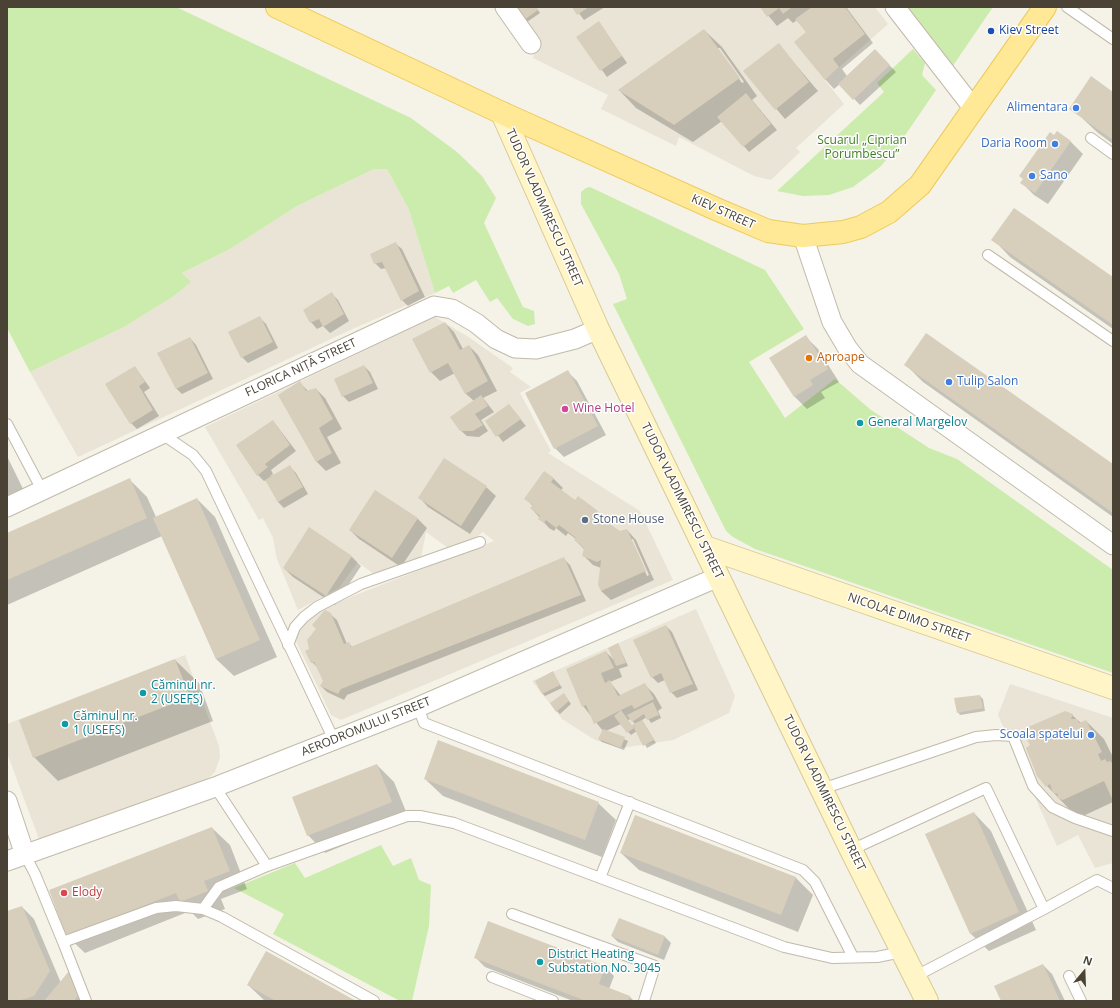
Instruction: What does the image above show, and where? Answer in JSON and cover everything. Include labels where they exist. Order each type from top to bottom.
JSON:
[{"type":"main road","name":"TUDOR VLADIMIRESCU STREET","points":[[277,7],[502,113],[598,329],[705,546],[718,577],[851,850],[927,1001]]},
{"type":"main road","name":"KIEV STREET","points":[[502,113],[768,231],[803,236],[849,231],[876,220],[889,212],[920,185],[1045,7]]},
{"type":"main road","name":"NICOLAE DIMO STREET","points":[[705,546],[1113,688]]},
{"type":"street","points":[[505,7],[531,44]]},
{"type":"street","points":[[895,7],[951,81],[974,108]]},
{"type":"street","points":[[803,236],[832,322],[860,364],[1113,545]]},
{"type":"street","name":"FLORICA NIȚĂ STREET","points":[[7,507],[43,492],[162,434],[434,306],[452,309],[476,323],[496,339],[515,348],[536,349],[575,339],[598,329]]},
{"type":"street","name":"AERODROMULUI STREET","points":[[7,861],[215,787],[418,707],[718,577]]},
{"type":"street","points":[[7,801],[25,855]]},
{"type":"lane","points":[[1067,7],[1113,39]]},
{"type":"lane","points":[[1091,138],[1113,154]]},
{"type":"lane","points":[[988,255],[1113,341]]},
{"type":"lane","points":[[7,424],[43,492]]},
{"type":"lane","points":[[162,434],[193,455],[206,471],[334,740]]},
{"type":"lane","points":[[288,645],[295,628],[304,616],[323,603],[361,584],[480,542]]},
{"type":"lane","points":[[418,707],[424,723],[803,870],[815,882],[853,957]]},
{"type":"lane","points":[[822,789],[976,737],[996,735],[1013,736],[1033,786],[1052,807],[1075,818],[1113,831]]},
{"type":"lane","points":[[215,787],[268,866]]},
{"type":"lane","points":[[851,850],[986,788],[1044,909]]},
{"type":"lane","points":[[600,878],[630,802]]},
{"type":"lane","points":[[203,909],[219,887],[268,866],[406,816],[420,816],[454,823],[784,947],[832,958],[876,956],[902,952]]},
{"type":"lane","points":[[25,855],[35,874],[86,1001]]},
{"type":"lane","points":[[914,977],[1097,880],[1113,888]]},
{"type":"lane","points":[[62,942],[156,908],[176,906],[203,909],[222,917],[374,1001]]},
{"type":"lane","points":[[512,914],[656,966],[644,1001]]},
{"type":"lane","points":[[1069,976],[1081,1001]]},
{"type":"lane","points":[[492,977],[553,1001]]},
{"type":"shaded area","points":[[515,7],[875,7],[888,24],[825,80],[844,104],[796,148],[800,152],[771,180],[754,176],[679,137],[676,146],[601,109],[608,95],[533,58],[538,41]]},
{"type":"shaded area","points":[[374,169],[387,169],[409,210],[435,293],[348,331],[78,457],[30,372],[124,327],[174,296],[190,282],[182,273],[230,249],[297,206]]},
{"type":"shaded area","points":[[435,317],[467,336],[513,368],[510,372],[531,387],[520,393],[551,451],[548,453],[640,511],[673,580],[341,720],[331,715],[295,639],[299,629],[313,614],[353,596],[494,541],[483,532],[474,539],[448,548],[426,532],[421,558],[375,575],[358,562],[339,588],[298,610],[277,559],[273,538],[263,518],[259,520],[205,427]]},
{"type":"shaded area","points":[[696,609],[735,696],[729,713],[673,740],[621,748],[595,740],[562,719],[532,681]]},
{"type":"shaded area","points":[[185,655],[219,746],[220,757],[215,772],[205,781],[39,839],[7,753],[7,724]]},
{"type":"shaded area","points":[[1010,684],[1113,718],[1113,863],[1095,868],[1078,835],[1057,846],[998,715]]},
{"type":"green space","points":[[7,7],[176,7],[411,118],[457,152],[482,176],[496,198],[484,223],[523,307],[534,311],[535,324],[528,326],[513,319],[497,298],[490,302],[476,280],[453,293],[449,286],[435,293],[409,210],[387,169],[374,169],[297,206],[230,249],[182,273],[191,282],[174,296],[124,327],[30,372],[7,328]]},
{"type":"green space","points":[[904,7],[993,7],[950,70]]},
{"type":"green space","name":"Scuarul „Ciprian Porumbescu”","points":[[913,49],[925,63],[922,75],[936,90],[895,150],[880,167],[853,187],[829,195],[803,196],[777,191],[884,92],[877,83]]},
{"type":"green space","points":[[590,187],[765,270],[804,329],[749,362],[785,418],[835,379],[871,410],[929,448],[957,459],[1113,570],[1113,673],[755,549],[733,537],[726,531],[613,304],[627,299],[619,274],[581,204],[581,192]]},
{"type":"green space","points":[[381,845],[393,866],[411,858],[419,880],[431,885],[429,926],[412,1001],[400,1001],[273,934],[284,914],[234,888],[295,863],[305,878]]},
{"type":"building","points":[[515,7],[536,7],[538,10],[524,20]]},
{"type":"building","points":[[572,7],[589,7],[577,15]]},
{"type":"building","points":[[760,7],[792,7],[783,14],[779,8],[767,17]]},
{"type":"building","points":[[812,7],[845,7],[865,34],[833,59],[839,67],[825,80],[794,42],[806,32],[795,19]]},
{"type":"building","points":[[599,21],[622,56],[600,71],[576,37]]},
{"type":"building","points":[[704,29],[740,78],[674,125],[618,90]]},
{"type":"building","points":[[779,43],[809,82],[775,110],[743,71]]},
{"type":"building","points":[[875,49],[890,65],[853,100],[838,84]]},
{"type":"building","points":[[1091,76],[1113,92],[1113,140],[1069,109]]},
{"type":"building","points":[[746,93],[771,124],[743,147],[717,117]]},
{"type":"building","points":[[1057,131],[1071,141],[1035,193],[1020,183],[1023,179],[1019,176],[1050,132],[1054,135]]},
{"type":"building","points":[[1014,208],[1113,277],[1113,325],[991,240]]},
{"type":"building","points":[[396,242],[419,291],[401,301],[382,262],[374,264],[370,254]]},
{"type":"building","points":[[332,292],[344,314],[323,327],[319,319],[310,323],[303,310]]},
{"type":"building","points":[[260,316],[273,342],[241,358],[228,332]]},
{"type":"building","points":[[445,322],[460,350],[469,345],[488,381],[465,394],[448,363],[430,373],[412,339]]},
{"type":"building","points":[[926,333],[1113,464],[1113,513],[904,365]]},
{"type":"building","points":[[806,335],[828,369],[810,380],[813,385],[794,397],[769,358]]},
{"type":"building","points":[[190,337],[208,373],[176,389],[157,353]]},
{"type":"building","points":[[364,365],[373,383],[342,397],[334,379]]},
{"type":"building","points":[[135,366],[145,382],[139,386],[153,410],[130,424],[105,384]]},
{"type":"building","points":[[568,370],[598,426],[554,449],[525,393]]},
{"type":"building","points":[[300,381],[306,391],[316,388],[333,419],[319,428],[332,453],[316,462],[278,395]]},
{"type":"building","points":[[481,395],[488,406],[475,414],[483,425],[473,431],[460,431],[450,417]]},
{"type":"building","points":[[509,404],[521,419],[496,437],[485,421]]},
{"type":"building","points":[[273,420],[290,445],[265,464],[268,467],[257,476],[236,445]]},
{"type":"building","points":[[444,458],[487,486],[461,526],[418,498]]},
{"type":"building","points":[[290,465],[303,487],[278,502],[265,480]]},
{"type":"building","points":[[544,471],[554,478],[551,482],[575,500],[578,496],[598,511],[595,514],[620,531],[627,529],[646,571],[601,591],[598,585],[601,560],[597,562],[582,556],[584,548],[574,540],[576,538],[559,525],[556,528],[546,520],[544,523],[538,519],[540,516],[530,508],[533,505],[524,499]]},
{"type":"building","points":[[130,478],[147,518],[7,580],[7,533]]},
{"type":"building","points":[[375,490],[418,518],[392,558],[349,530]]},
{"type":"building","points":[[197,498],[260,640],[216,659],[153,518]]},
{"type":"building","points":[[309,527],[352,556],[326,596],[283,568]]},
{"type":"building","points":[[564,557],[581,595],[341,689],[338,694],[320,686],[323,681],[314,662],[311,663],[305,651],[309,649],[307,640],[316,629],[312,625],[325,610],[331,613],[344,644],[349,642],[351,647]]},
{"type":"building","points":[[666,625],[693,684],[670,693],[661,673],[651,678],[633,640]]},
{"type":"building","points":[[618,643],[626,663],[616,666],[608,648]]},
{"type":"building","points":[[606,651],[614,668],[601,673],[605,683],[610,680],[618,696],[645,683],[654,699],[634,709],[632,705],[594,724],[586,705],[582,707],[566,669]]},
{"type":"building","points":[[175,659],[190,697],[33,758],[19,720]]},
{"type":"building","points":[[553,671],[560,685],[542,694],[535,681]]},
{"type":"building","points":[[564,693],[569,701],[556,712],[550,703]]},
{"type":"building","points":[[980,695],[983,708],[957,713],[954,698]]},
{"type":"building","points":[[653,702],[659,715],[647,720],[644,714],[632,722],[627,715]]},
{"type":"building","points":[[621,710],[634,728],[627,733],[614,716]]},
{"type":"building","points":[[1065,711],[1073,714],[1071,719],[1077,719],[1079,723],[1086,720],[1102,752],[1098,754],[1101,761],[1105,759],[1107,762],[1110,761],[1113,764],[1113,801],[1104,781],[1063,800],[1057,798],[1058,794],[1053,793],[1050,784],[1046,787],[1037,776],[1026,748],[1030,745],[1026,738],[1028,734],[1025,732],[1028,727]]},
{"type":"building","points":[[642,720],[654,740],[643,746],[633,724]]},
{"type":"building","points":[[603,729],[625,737],[621,748],[598,739]]},
{"type":"building","points":[[438,740],[599,802],[585,840],[424,779]]},
{"type":"building","points":[[377,764],[392,802],[307,836],[292,797]]},
{"type":"building","points":[[974,812],[1019,912],[970,934],[925,834]]},
{"type":"building","points":[[635,815],[796,877],[781,915],[620,853]]},
{"type":"building","points":[[212,827],[230,871],[204,881],[208,891],[180,902],[176,893],[66,936],[49,890]]},
{"type":"building","points":[[22,906],[50,971],[34,996],[18,1001],[7,1001],[7,911]]},
{"type":"building","points":[[619,918],[665,936],[658,955],[611,936]]},
{"type":"building","name":"District Heating Substation No. 3045","points":[[488,921],[605,966],[599,984],[630,996],[628,1001],[586,1001],[474,958]]},
{"type":"building","points":[[266,951],[356,1001],[276,1001],[247,985]]},
{"type":"building","points":[[1043,964],[1060,1001],[1001,1001],[994,986]]},
{"type":"building","points":[[70,970],[79,994],[74,1001],[44,1001]]},
{"type":"place","name":"Kiev Street","points":[[991,31]]},
{"type":"place","name":"Alimentara","points":[[1076,108]]},
{"type":"place","name":"Daria Room","points":[[1055,144]]},
{"type":"place","name":"Sano","points":[[1032,176]]},
{"type":"place","name":"Aproape","points":[[809,358]]},
{"type":"place","name":"Tulip Salon","points":[[949,382]]},
{"type":"place","name":"Wine Hotel","points":[[565,409]]},
{"type":"place","name":"General Margelov","points":[[860,423]]},
{"type":"place","name":"Stone House","points":[[585,520]]},
{"type":"place","name":"Căminul nr. 2 (USEFS)","points":[[143,693]]},
{"type":"place","name":"Căminul nr. 1 (USEFS)","points":[[65,724]]},
{"type":"place","name":"Scoala spatelui","points":[[1091,735]]},
{"type":"place","name":"Elody","points":[[64,893]]},
{"type":"place","name":"District Heating Substation No. 3045","points":[[540,962]]}]
